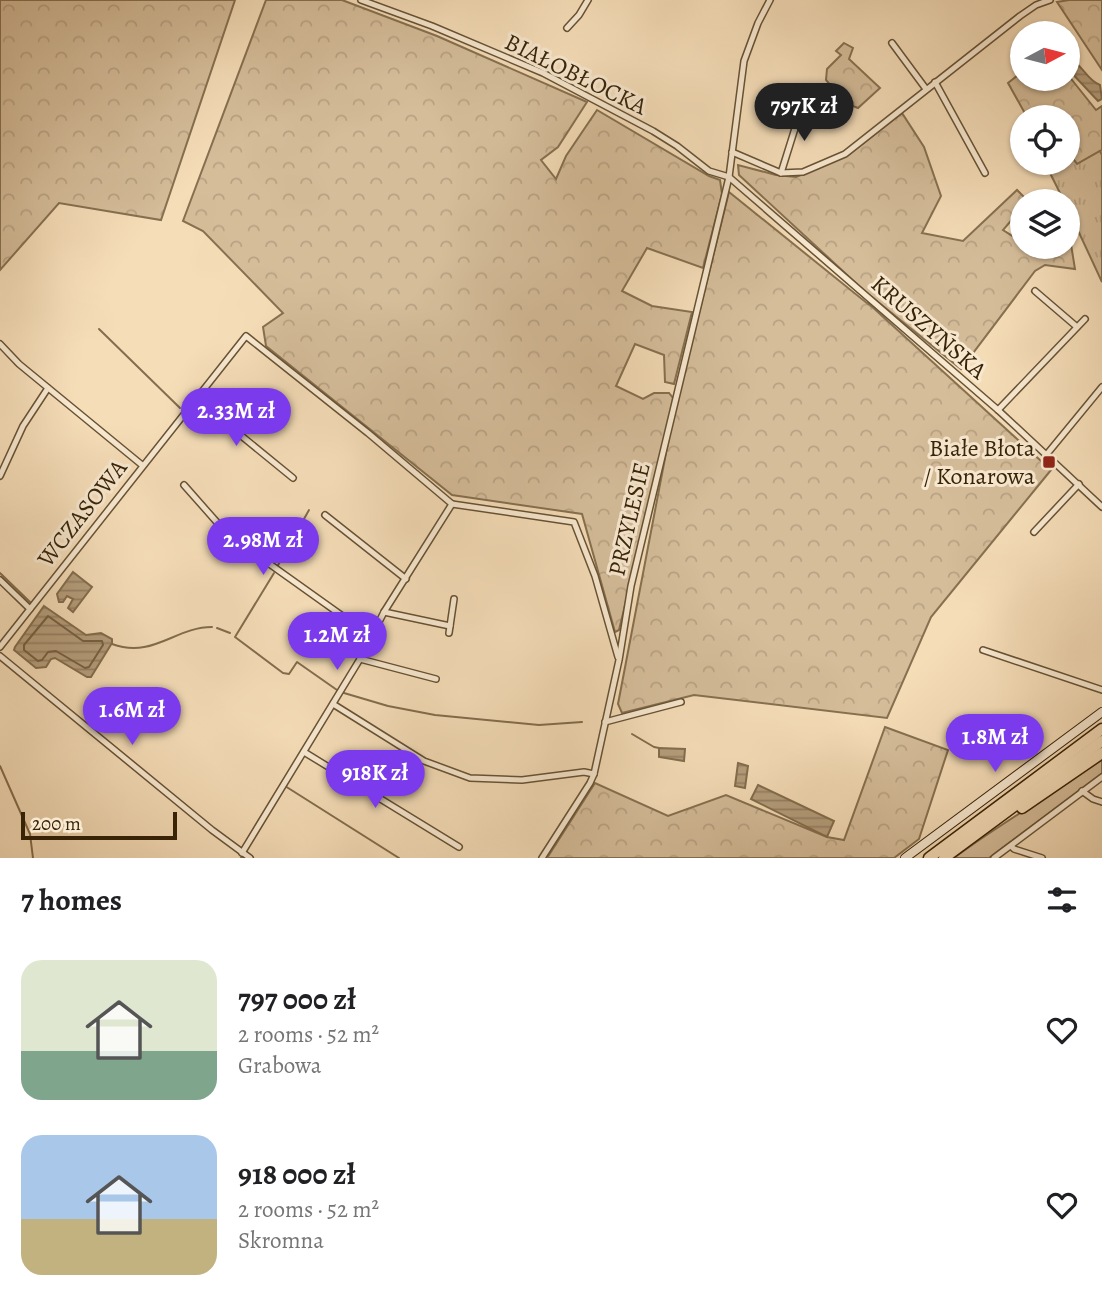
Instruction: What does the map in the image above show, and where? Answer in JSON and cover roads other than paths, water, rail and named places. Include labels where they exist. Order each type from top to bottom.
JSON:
[{"type":"highway","points":[[929,858],[1102,729]]},
{"type":"highway","points":[[944,858],[1102,741]]},
{"type":"highway","points":[[983,830],[1040,797],[1102,753]]},
{"type":"street","name":"BIAŁOBŁOCKA","points":[[361,0],[371,1],[536,70],[664,138],[709,171],[729,177]]},
{"type":"street","points":[[567,28],[579,15],[587,0]]},
{"type":"street","name":"PRZYLESIE","points":[[542,858],[594,774],[619,660],[631,586],[729,177],[744,61],[770,0]]},
{"type":"street","points":[[732,152],[782,173],[803,172],[845,154],[1020,16],[1036,5],[1051,1]]},
{"type":"street","points":[[452,35],[455,28]]},
{"type":"street","points":[[892,43],[926,89]]},
{"type":"street","points":[[935,82],[985,173]]},
{"type":"street","points":[[593,98],[598,89]]},
{"type":"street","points":[[782,173],[802,106]]},
{"type":"street","name":"KRUSZYŃSKA","points":[[729,177],[998,410],[1101,505]]},
{"type":"street","points":[[1035,291],[1077,327]]},
{"type":"street","points":[[998,410],[1085,319]]},
{"type":"street","name":"WCZASOWA","points":[[0,647],[246,336],[452,504]]},
{"type":"street","points":[[0,344],[19,364],[142,465]]},
{"type":"street","points":[[1047,454],[1102,387]]},
{"type":"street","points":[[0,476],[23,426],[48,388]]},
{"type":"street","points":[[195,398],[293,478]]},
{"type":"street","points":[[1034,532],[1079,484]]},
{"type":"street","points":[[184,485],[236,540],[372,637]]},
{"type":"street","points":[[242,853],[360,659],[384,611],[452,504],[574,522],[595,576],[619,660]]},
{"type":"street","points":[[325,515],[406,579]]},
{"type":"street","points":[[0,580],[30,609]]},
{"type":"street","points":[[384,611],[449,629],[454,599]]},
{"type":"street","points":[[983,650],[1102,690]]},
{"type":"street","points":[[0,656],[250,858]]},
{"type":"street","points":[[360,659],[436,679]]},
{"type":"street","points":[[605,722],[681,702]]},
{"type":"street","points":[[333,704],[424,761],[470,778],[522,780],[584,772],[594,774]]},
{"type":"street","points":[[905,858],[1102,712]]},
{"type":"street","points":[[304,751],[459,847]]},
{"type":"street","points":[[994,858],[1102,777]]},
{"type":"street","points":[[1082,791],[1102,802]]},
{"type":"street","points":[[1011,846],[1042,858]]},
{"type":"water","points":[[1080,67],[1091,80],[1100,85],[1102,99],[1098,101],[1080,82]]},
{"type":"water","points":[[73,572],[92,587],[73,612],[68,608],[73,599],[67,596],[63,602],[59,602],[57,594]]},
{"type":"water","points":[[44,606],[86,635],[101,633],[112,639],[91,677],[55,658],[51,659],[46,667],[36,668],[14,650]]},
{"type":"water","points":[[659,748],[685,749],[684,761],[659,757]]},
{"type":"water","points":[[738,763],[748,766],[745,788],[735,786]]},
{"type":"water","points":[[758,785],[834,821],[827,837],[751,799]]},
{"type":"waterway","points":[[99,329],[180,408]]},
{"type":"waterway","points":[[277,567],[309,510]]},
{"type":"waterway","points":[[0,573],[30,602]]},
{"type":"waterway","points":[[274,573],[235,637],[283,673],[289,674],[297,662],[337,690]]},
{"type":"waterway","points":[[112,644],[140,648],[199,628],[212,627]]},
{"type":"waterway","points":[[217,628],[230,633]]},
{"type":"waterway","points":[[344,693],[388,706],[435,715],[539,725],[582,722]]},
{"type":"waterway","points":[[632,734],[659,748]]},
{"type":"waterway","points":[[0,766],[30,834],[33,858]]},
{"type":"waterway","points":[[285,786],[399,858]]},
{"type":"place","name":"Białe Błota / Konarowa","points":[[1049,462]]}]
